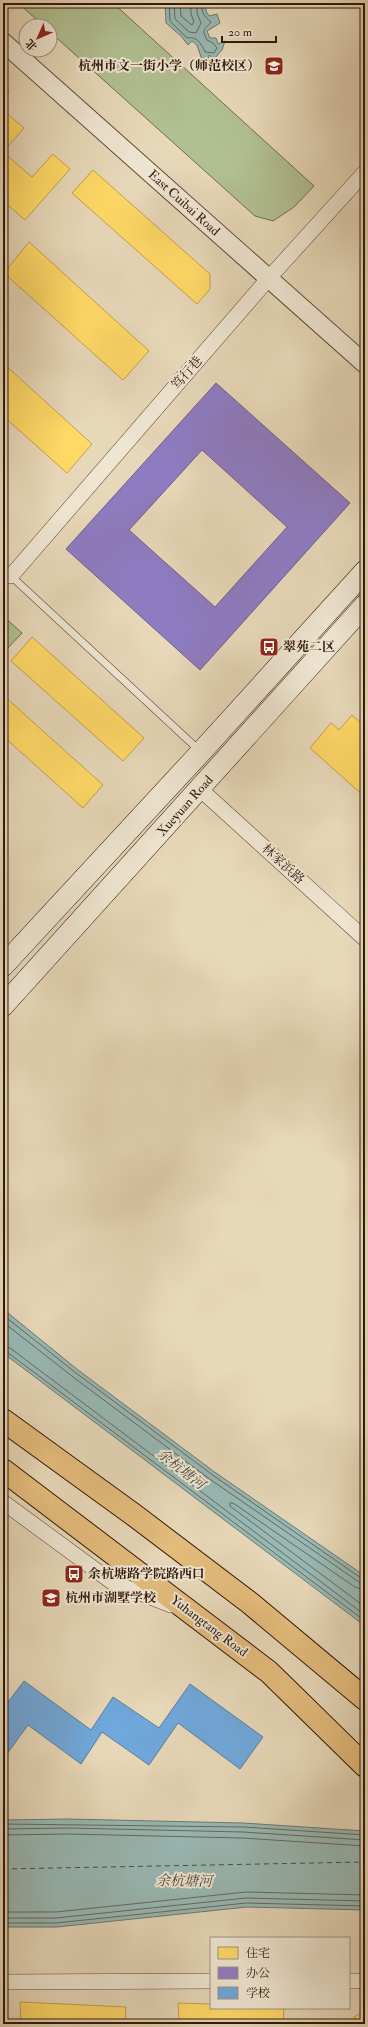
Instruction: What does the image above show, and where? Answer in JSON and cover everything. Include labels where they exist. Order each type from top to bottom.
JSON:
[{"type":"main road","name":"Xueyuan Road","points":[[3,966],[201,752],[365,571]]},
{"type":"main road","name":"Xueyuan Road","points":[[3,1006],[365,605]]},
{"type":"main road","points":[[3,1420],[134,1514],[219,1580],[365,1700]]},
{"type":"main road","name":"Yuhangtang Road","points":[[3,1470],[269,1672],[365,1766]]},
{"type":"street","name":"East Cuibai Road","points":[[3,42],[365,364]]},
{"type":"street","name":"笃行巷","points":[[11,576],[269,278],[365,172]]},
{"type":"street","name":"林家浜路","points":[[200,789],[365,939]]},
{"type":"street","points":[[3,1502],[112,1582],[192,1613]]},
{"type":"street","points":[[3,1982],[210,1981]]},
{"type":"street","points":[[350,1981],[365,1981]]},
{"type":"lane","points":[[11,576],[201,752]]},
{"type":"green space","points":[[18,3],[113,3],[314,186],[294,207],[273,221],[255,216],[58,39],[58,18],[35,18]]},
{"type":"green space","points":[[3,616],[22,633],[3,653]]},
{"type":"water","points":[[165,3],[206,3],[206,11],[209,16],[217,14],[220,23],[207,31],[210,38],[216,38],[218,44],[225,41],[222,50],[214,59],[209,55],[208,63],[202,60],[197,45],[192,41],[188,45],[181,36],[166,23]]},
{"type":"water","name":"余杭塘河","points":[[3,1309],[78,1370],[216,1473],[365,1576],[365,1626],[3,1353]]},
{"type":"water","name":"余杭塘河","points":[[68,1819],[243,1823],[365,1831],[365,1910],[247,1907],[57,1927],[3,1927],[3,1820]]},
{"type":"building: 住宅","points":[[3,85],[9,91],[3,97]]},
{"type":"building: 住宅","points":[[5,112],[24,128],[3,152],[3,115]]},
{"type":"building: 住宅","points":[[3,152],[32,177],[53,154],[70,169],[25,220],[3,201]]},
{"type":"building: 住宅","points":[[93,170],[210,274],[210,289],[197,304],[72,193]]},
{"type":"building: 住宅","points":[[29,242],[149,351],[123,380],[4,273]]},
{"type":"building: 住宅","points":[[3,363],[92,444],[67,473],[3,416]]},
{"type":"building: 住宅","points":[[32,637],[144,738],[123,761],[11,661]]},
{"type":"building: 住宅","points":[[3,695],[103,785],[83,808],[3,736]]},
{"type":"building: 住宅","points":[[352,715],[365,727],[365,797],[310,748],[331,723],[339,730]]},
{"type":"building: 住宅","points":[[20,2002],[126,2007],[125,2024],[21,2024]]},
{"type":"building: 住宅","points":[[178,2003],[210,2004],[210,2009],[284,2009],[283,2024],[179,2024]]},
{"type":"building: 住宅","points":[[365,2011],[365,2024],[357,2024],[354,2017]]},
{"type":"building: 办公","points":[[216,383],[350,503],[200,670],[66,549]],"holes":[[[202,450],[287,527],[215,607],[129,530]]]},
{"type":"building: 学校","points":[[24,1681],[91,1730],[113,1697],[159,1728],[190,1684],[263,1737],[240,1769],[178,1723],[149,1765],[102,1732],[81,1764],[28,1725],[4,1758],[3,1709]]},
{"type":"ferry route","points":[[3,1869],[365,1862]]},
{"type":"place","name":"杭州市文一街小学（师范校区）","points":[[274,66]]},
{"type":"place","name":"翠苑二区","points":[[269,647]]},
{"type":"place","name":"余杭塘路学院路西口","points":[[74,1574]]},
{"type":"place","name":"杭州市湖墅学校","points":[[51,1598]]}]
